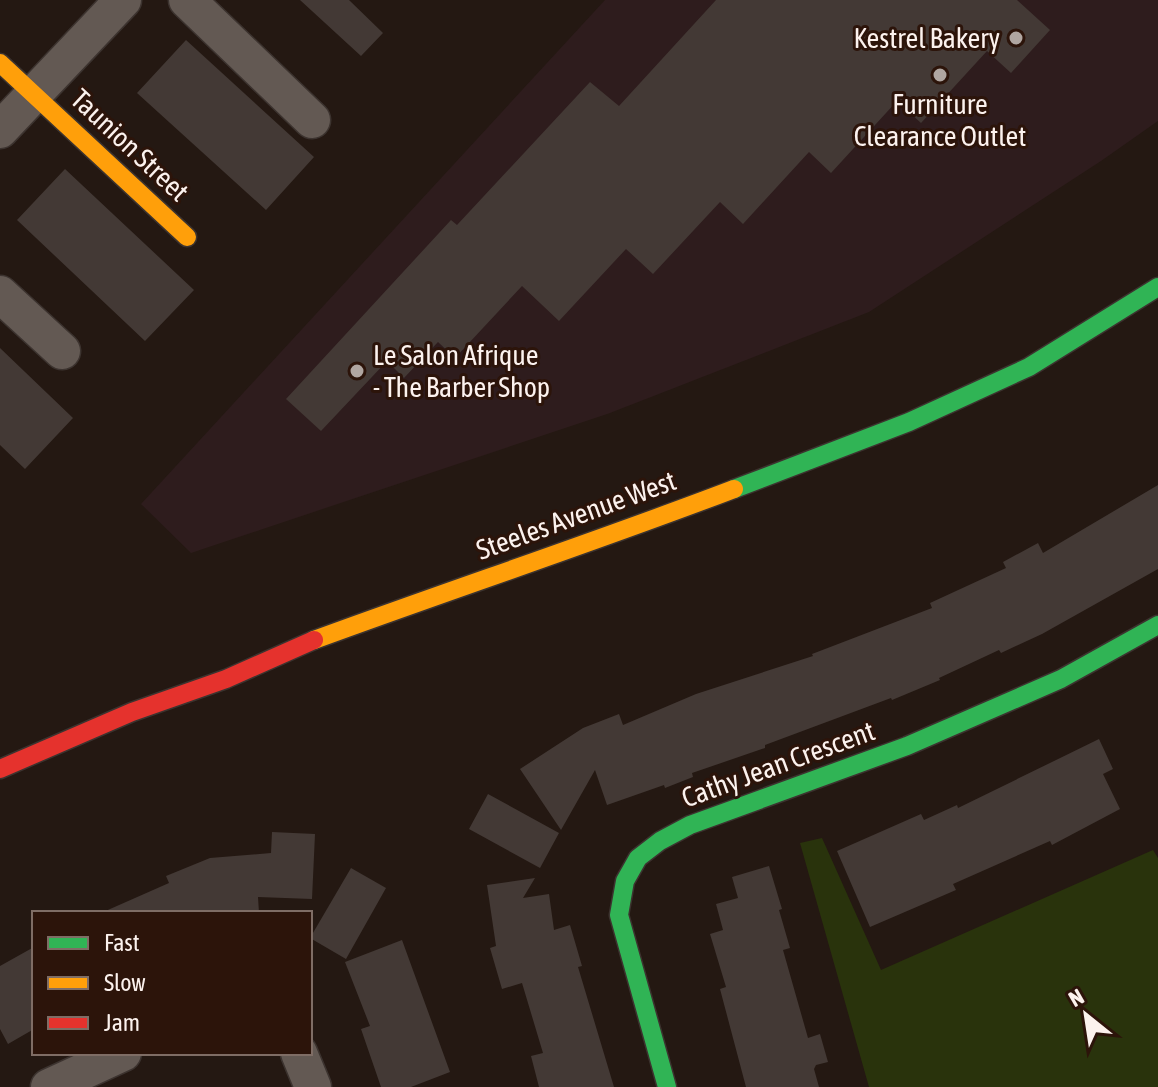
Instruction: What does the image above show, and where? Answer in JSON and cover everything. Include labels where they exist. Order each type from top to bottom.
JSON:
[{"type":"main road","name":"Taunion Street","points":[[0,63],[187,237]]},
{"type":"main road","name":"Steeles Avenue West","points":[[0,769],[132,712],[226,679],[293,648],[502,571],[629,529],[909,422],[1029,367],[1158,287]]},
{"type":"main road","name":"Cathy Jean Crescent","points":[[667,1087],[619,915],[621,890],[626,877],[632,863],[645,849],[690,825],[907,746],[1061,679],[1158,625]]},
{"type":"street","points":[[0,130],[123,0]]},
{"type":"street","points":[[187,0],[312,120]]},
{"type":"street","points":[[0,294],[62,351]]},
{"type":"street","points":[[49,1087],[119,1055]]},
{"type":"street","points":[[300,1055],[313,1087]]},
{"type":"shaded area","points":[[605,0],[1158,0],[1158,121],[869,312],[610,413],[191,553],[141,504]]},
{"type":"green space","points":[[822,838],[881,970],[1153,850],[1158,858],[1158,1087],[869,1087],[800,843]]},
{"type":"building","points":[[300,0],[349,0],[383,33],[361,56]]},
{"type":"building","points":[[716,0],[1017,0],[1050,30],[1011,73],[987,51],[921,123],[897,101],[831,173],[809,152],[743,224],[720,202],[653,274],[626,249],[559,321],[522,286],[455,358],[438,342],[404,378],[387,361],[321,431],[286,399],[451,220],[457,225],[590,82],[619,106]]},
{"type":"building","points":[[186,40],[314,157],[266,210],[137,93]]},
{"type":"building","points":[[65,169],[194,290],[145,341],[17,220]]},
{"type":"building","points":[[0,348],[73,418],[25,469],[0,445]]},
{"type":"building","points":[[1158,485],[1158,569],[1042,634],[1001,653],[999,650],[892,700],[692,773],[693,777],[665,788],[664,785],[607,805],[595,770],[561,830],[520,769],[583,728],[619,714],[623,725],[696,694],[813,656],[932,608],[930,603],[1006,568],[1003,562],[1038,543],[1043,553]]},
{"type":"building","points":[[1099,739],[1113,769],[1103,774],[1120,809],[1052,845],[1050,841],[953,884],[956,890],[870,927],[837,851],[921,814],[924,820],[957,805],[958,808]]},
{"type":"building","points":[[488,794],[559,833],[540,868],[469,829]]},
{"type":"building","points":[[272,832],[315,834],[312,899],[258,897],[259,911],[106,911],[169,883],[166,876],[210,858],[271,853]]},
{"type":"building","points":[[769,866],[790,948],[783,950],[808,1038],[820,1034],[828,1062],[816,1065],[814,1069],[819,1087],[746,1087],[720,989],[726,987],[710,934],[723,930],[716,904],[738,898],[732,877]]},
{"type":"building","points":[[351,868],[386,888],[346,959],[312,939]]},
{"type":"building","points":[[535,878],[523,898],[549,894],[554,930],[570,925],[582,966],[578,967],[614,1087],[539,1087],[531,1056],[543,1053],[522,983],[502,989],[490,948],[496,946],[487,885]]},
{"type":"building","points":[[402,940],[450,1072],[411,1087],[381,1087],[361,1029],[370,1026],[345,962]]},
{"type":"building","points":[[32,948],[32,1030],[8,1044],[0,1029],[0,966]]},
{"type":"traffic: fast","points":[[734,489],[909,422],[1029,367],[1158,287]]},
{"type":"traffic: fast","points":[[667,1087],[619,915],[625,881],[638,858],[660,841],[690,825],[907,746],[1061,679],[1158,625]]},
{"type":"traffic: slow","points":[[0,63],[187,237]]},
{"type":"traffic: slow","points":[[314,640],[734,489]]},
{"type":"traffic: jam","points":[[0,769],[132,712],[226,679],[314,640]]},
{"type":"place","name":"Kestrel Bakery","points":[[1016,38]]},
{"type":"place","name":"Furniture Clearance Outlet","points":[[940,75]]},
{"type":"place","name":"Le Salon Afrique - The Barber Shop","points":[[357,371]]}]
